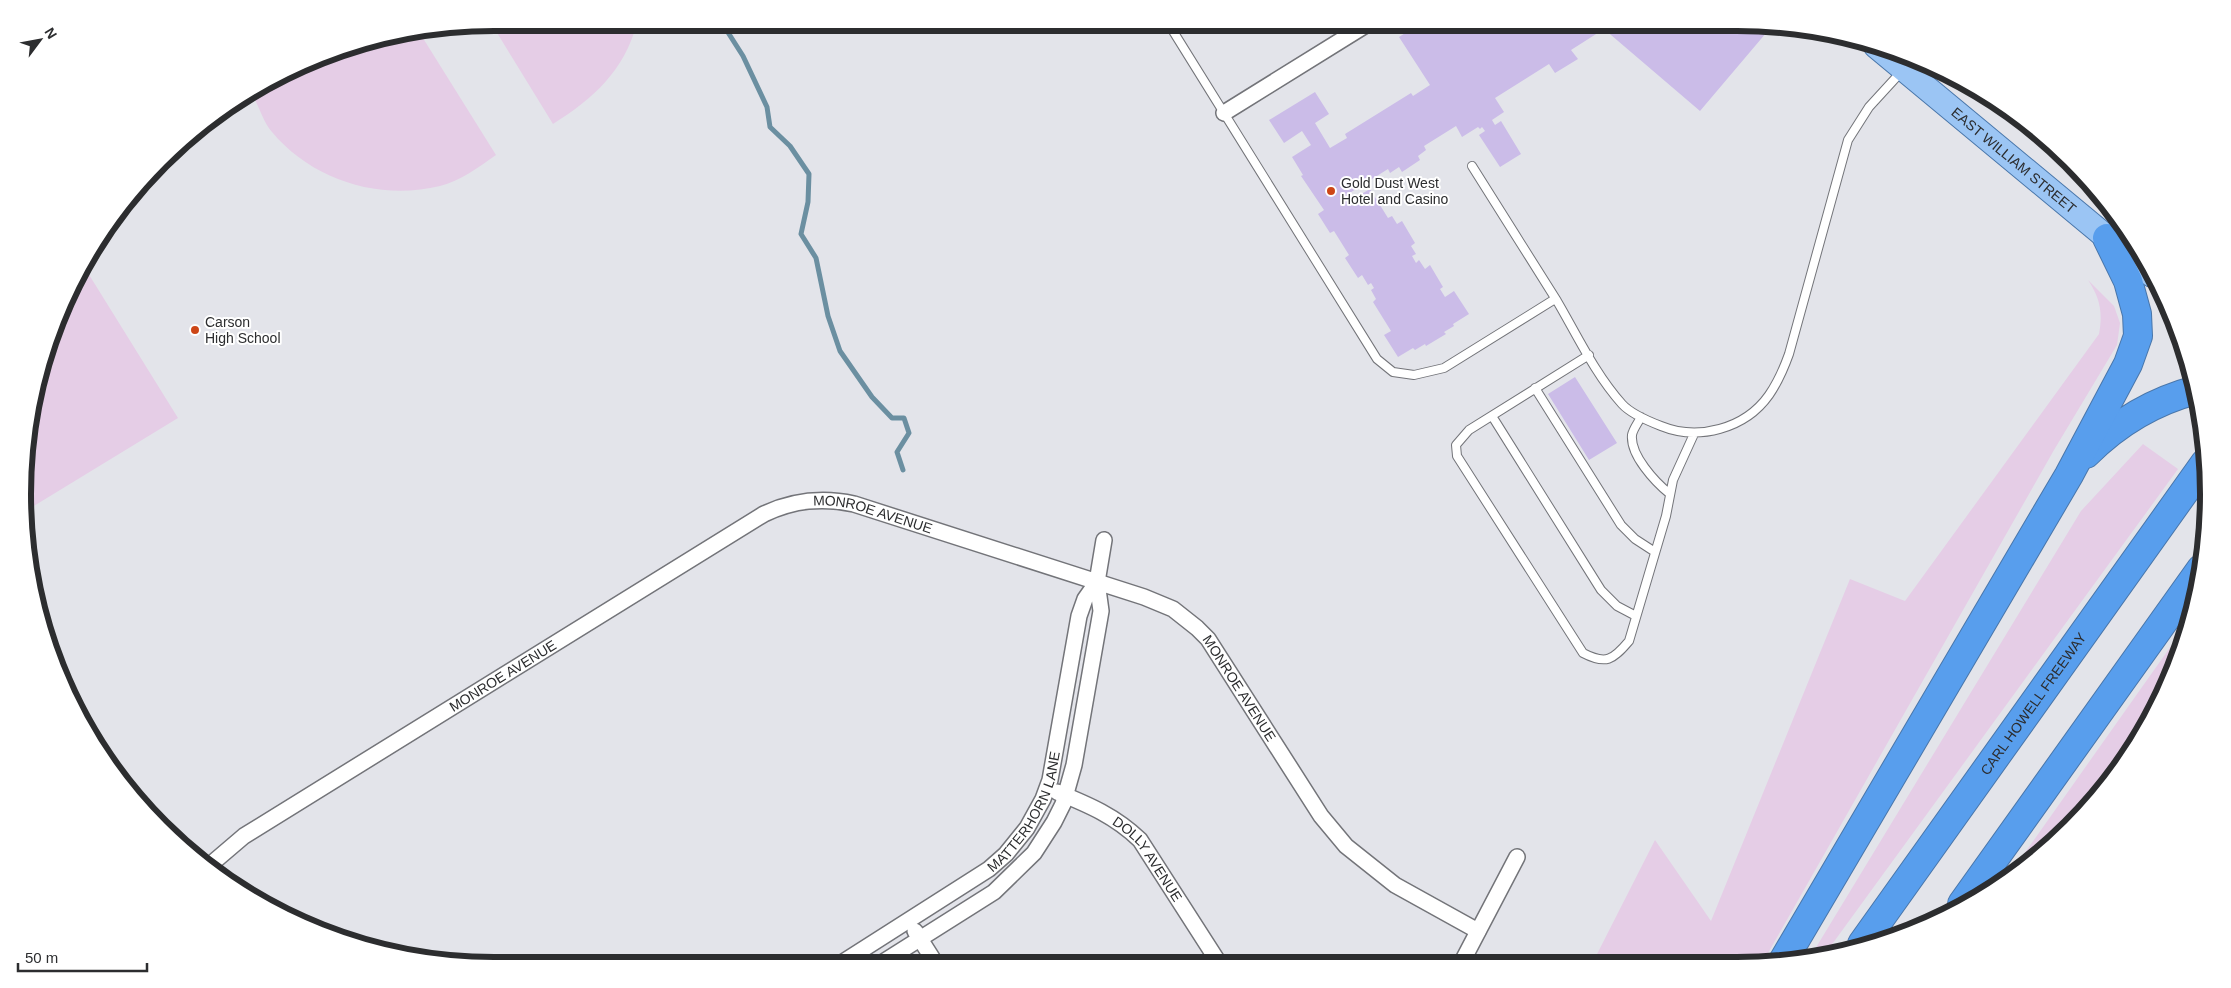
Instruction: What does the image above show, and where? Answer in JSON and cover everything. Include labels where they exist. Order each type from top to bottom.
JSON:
[{"type":"highway","points":[[1788,954],[2069,475],[2125,370],[2138,336],[2138,322],[2133,295],[2107,238]]},
{"type":"highway","points":[[2069,475],[2087,452],[2120,425],[2160,402],[2188,393]]},
{"type":"highway","name":"CARL HOWELL FREEWAY","points":[[1866,938],[2199,472]]},
{"type":"highway","points":[[1969,895],[2191,583]]},
{"type":"main road","name":"EAST WILLIAM STREET","points":[[1889,57],[2138,264]]},
{"type":"street","points":[[1224,113],[1355,31]]},
{"type":"street","name":"MONROE AVENUE","points":[[214,862],[235,842],[262,824],[752,521],[790,504],[822,500],[854,504],[1159,602],[1179,614],[1198,628],[1217,652],[1321,816],[1346,846],[1395,886],[1478,931]]},
{"type":"street","name":"MATTERHORN LANE","points":[[891,957],[994,892],[1017,872],[1044,840],[1066,796],[1074,765],[1101,610],[1097,582],[1104,540]]},
{"type":"street","name":"MATTERHORN LANE","points":[[851,957],[971,882],[1006,854],[1027,828],[1047,788],[1054,760],[1079,616],[1085,599],[1097,582]]},
{"type":"street","name":"DOLLY AVENUE","points":[[1047,788],[1102,811],[1128,828],[1140,840],[1215,957]]},
{"type":"street","points":[[1465,957],[1517,857]]},
{"type":"street","points":[[909,921],[932,957]]},
{"type":"lane","points":[[1174,31],[1377,359],[1393,372],[1414,375],[1444,368],[1555,299]]},
{"type":"lane","points":[[1472,166],[1589,354],[1623,405],[1640,417],[1670,430],[1694,434],[1716,430],[1735,423],[1753,411],[1769,396],[1780,377],[1789,354],[1848,140],[1869,107],[1903,69]]},
{"type":"lane","points":[[1589,354],[1461,437],[1456,445],[1457,456],[1583,653],[1596,660],[1608,660],[1619,652],[1629,640],[1655,552],[1673,480],[1694,434]]},
{"type":"lane","points":[[1535,388],[1621,526],[1635,540],[1655,552]]},
{"type":"lane","points":[[1492,416],[1601,590],[1617,606],[1636,616]]},
{"type":"lane","points":[[1640,417],[1632,432],[1633,446],[1655,482],[1670,494]]},
{"type":"shaded area","points":[[496,31],[634,31],[624,55],[606,82],[582,104],[553,124]]},
{"type":"shaded area","points":[[422,37],[496,155],[455,181],[440,186],[394,191],[371,188],[348,183],[307,163],[288,149],[264,120],[254,98],[289,79],[345,56],[374,47]]},
{"type":"shaded area","points":[[88,273],[178,418],[31,507],[32,464],[35,434],[47,374],[66,317]]},
{"type":"shaded area","points":[[2088,280],[2114,306],[2120,323],[2117,345],[2054,450],[1766,956],[1596,957],[1655,840],[1711,921],[1850,579],[1905,601],[2099,334],[2100,306]]},
{"type":"shaded area","points":[[2143,444],[2178,469],[1830,947],[1814,950],[2081,511]]},
{"type":"shaded area","points":[[2176,638],[2165,671],[2152,699],[2122,751],[2085,799],[2042,842],[2019,861]]},
{"type":"building","name":"Gold Dust West Hotel and Casino","points":[[1408,31],[1601,31],[1571,50],[1578,59],[1555,73],[1549,64],[1495,98],[1504,112],[1492,120],[1495,125],[1501,121],[1521,154],[1500,167],[1479,135],[1485,131],[1482,127],[1480,129],[1478,127],[1462,137],[1456,126],[1424,146],[1426,150],[1418,156],[1420,160],[1402,172],[1399,167],[1390,173],[1388,169],[1348,194],[1351,200],[1370,189],[1388,218],[1392,216],[1397,224],[1402,221],[1415,243],[1411,246],[1416,254],[1412,256],[1416,263],[1419,260],[1425,269],[1430,265],[1443,287],[1440,289],[1445,297],[1454,291],[1469,314],[1453,324],[1454,326],[1444,332],[1446,334],[1426,346],[1425,344],[1415,350],[1413,348],[1398,357],[1384,335],[1391,331],[1373,302],[1376,299],[1371,290],[1374,288],[1371,283],[1368,285],[1362,275],[1358,278],[1345,258],[1349,255],[1334,231],[1330,233],[1318,214],[1324,210],[1301,176],[1303,175],[1292,157],[1311,145],[1302,131],[1284,143],[1269,120],[1315,92],[1329,114],[1315,123],[1330,148],[1347,138],[1345,134],[1411,93],[1413,96],[1430,85],[1399,37]]},
{"type":"building","name":"Gold Dust West Hotel and Casino","points":[[1606,31],[1767,32],[1700,111]]},
{"type":"building","points":[[1575,377],[1617,443],[1589,460],[1548,394]]},
{"type":"waterway","points":[[727,31],[743,56],[767,107],[770,127],[790,146],[809,174],[808,202],[801,234],[816,258],[828,316],[840,351],[872,397],[892,418],[904,418],[909,433],[897,452],[903,470]]},
{"type":"place","name":"Gold Dust West Hotel and Casino","points":[[1331,191]]},
{"type":"place","name":"Carson High School","points":[[195,330]]}]
